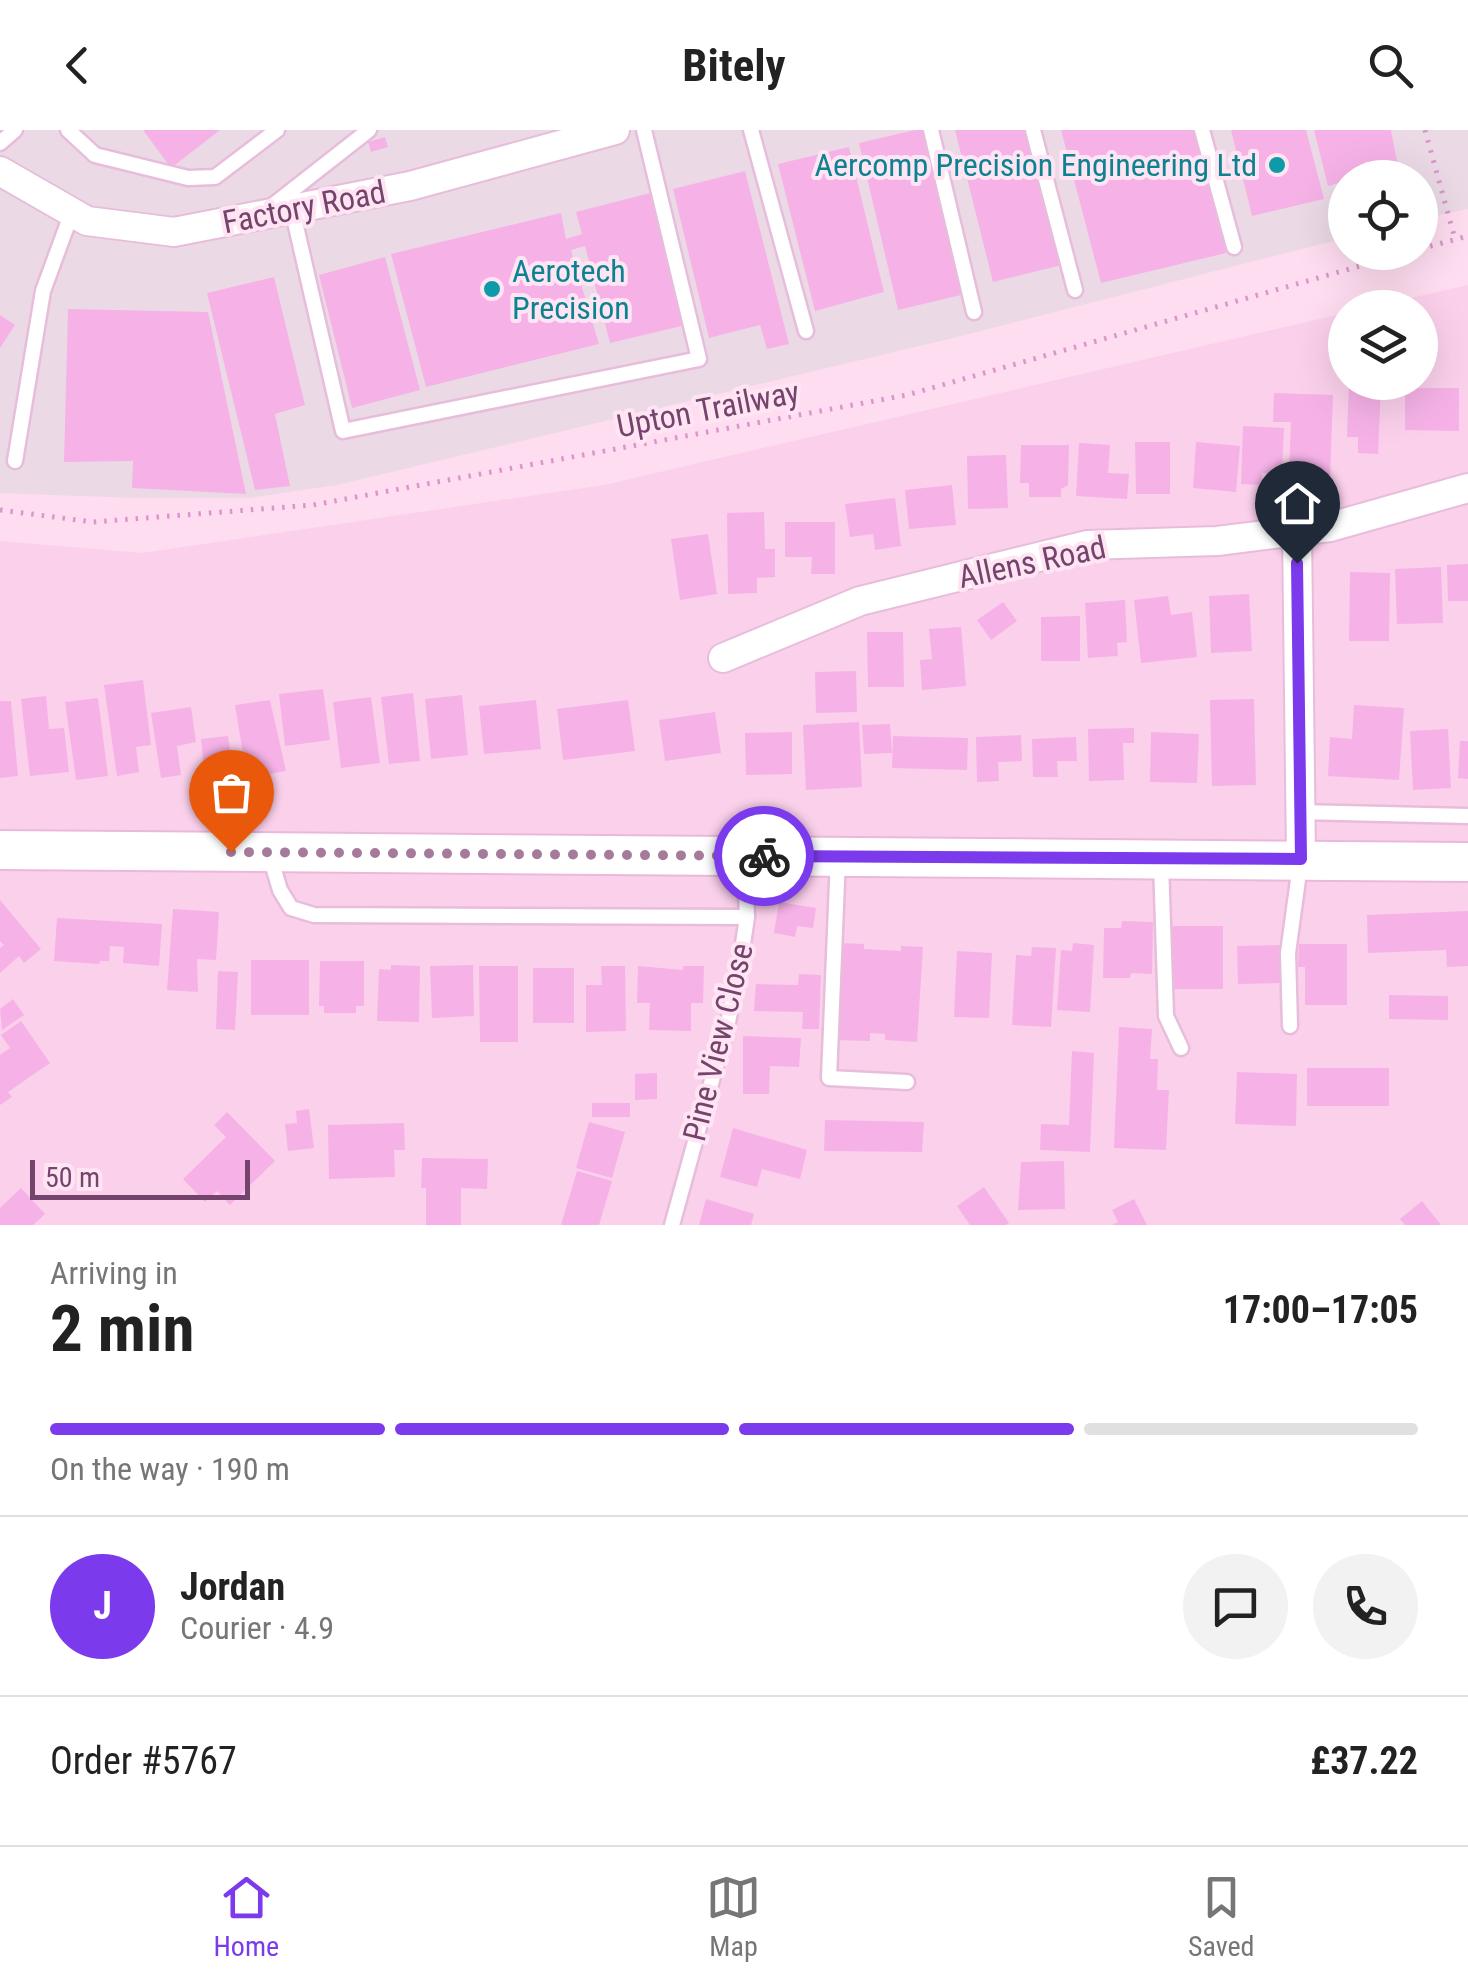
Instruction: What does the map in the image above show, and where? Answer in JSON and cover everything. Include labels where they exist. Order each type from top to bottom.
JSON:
[{"type":"main road","points":[[0,850],[1468,862]]},
{"type":"street","name":"Factory Road","points":[[0,171],[88,221],[174,232],[410,186],[615,130]]},
{"type":"street","name":"Allens Road","points":[[723,658],[860,601],[1088,545],[1217,541],[1297,531],[1330,526],[1468,488]]},
{"type":"street","points":[[1297,531],[1301,859]]},
{"type":"lane","points":[[0,143],[15,130]]},
{"type":"lane","points":[[68,130],[95,155],[188,178],[214,177],[232,168],[277,130]]},
{"type":"lane","points":[[292,209],[343,431],[699,358],[644,130]]},
{"type":"lane","points":[[750,130],[806,331]]},
{"type":"lane","points":[[931,130],[974,312]]},
{"type":"lane","points":[[1033,130],[1074,290]]},
{"type":"lane","points":[[1202,130],[1234,247]]},
{"type":"lane","points":[[260,216],[362,132]]},
{"type":"lane","points":[[16,462],[43,291],[72,212]]},
{"type":"lane","points":[[1300,812],[1468,816]]},
{"type":"lane","points":[[269,852],[280,890],[291,908],[314,915],[747,917]]},
{"type":"lane","name":"Pine View Close","points":[[672,1225],[728,1022],[747,917],[744,856]]},
{"type":"lane","points":[[838,856],[829,1078],[906,1082]]},
{"type":"lane","points":[[1290,1026],[1288,954],[1301,859]]},
{"type":"lane","points":[[1161,860],[1166,1016],[1181,1048]]},
{"type":"path","points":[[1425,130],[1455,239]]},
{"type":"path","points":[[1438,244],[1468,236]]},
{"type":"path","name":"Upton Trailway","points":[[0,510],[94,522],[313,505],[906,395],[1346,270]]},
{"type":"shaded area","points":[[0,130],[1468,130],[1468,209],[1438,215],[1438,160],[1328,160],[1328,242],[953,338],[337,485],[249,498],[0,493]]},
{"type":"shaded area","points":[[1468,285],[1468,1225],[0,1225],[0,541],[142,553],[604,485],[1328,317],[1328,400],[1438,400],[1438,292]]},
{"type":"building","points":[[143,130],[220,130],[171,168]]},
{"type":"building","points":[[923,130],[961,295],[898,310],[859,143]]},
{"type":"building","points":[[955,130],[1029,130],[1062,265],[993,282]]},
{"type":"building","points":[[1061,130],[1195,130],[1226,253],[1101,283]]},
{"type":"building","name":"Aercomp Precision Engineering Ltd","points":[[1231,130],[1306,130],[1324,199],[1252,216]]},
{"type":"building","points":[[1314,130],[1391,130],[1397,160],[1328,160],[1328,186]]},
{"type":"building","points":[[385,137],[388,147],[371,152],[368,142]]},
{"type":"building","points":[[849,147],[884,292],[815,311],[778,164]]},
{"type":"building","points":[[745,171],[789,344],[767,349],[760,325],[709,338],[673,189]]},
{"type":"building","name":"Aerotech Precision","points":[[654,192],[686,325],[610,343],[585,246],[571,250],[599,344],[426,387],[391,254],[561,213],[566,239],[582,234],[576,212]]},
{"type":"building","points":[[385,257],[420,390],[352,408],[319,275]]},
{"type":"building","points":[[274,277],[305,405],[275,414],[290,486],[255,490],[207,293]]},
{"type":"building","points":[[68,309],[208,312],[246,494],[132,488],[133,461],[64,462]]},
{"type":"building","points":[[0,315],[15,325],[0,348]]},
{"type":"building","points":[[1438,388],[1459,388],[1459,431],[1405,430],[1405,400],[1438,400]]},
{"type":"building","points":[[1274,393],[1328,395],[1328,400],[1333,400],[1330,477],[1289,475],[1291,422],[1273,422]]},
{"type":"building","points":[[1348,400],[1380,400],[1378,454],[1358,453],[1358,437],[1347,437]]},
{"type":"building","points":[[1243,426],[1284,428],[1282,473],[1262,473],[1261,485],[1241,484]]},
{"type":"building","points":[[1135,442],[1170,442],[1170,494],[1136,494]]},
{"type":"building","points":[[1196,442],[1240,446],[1236,492],[1193,488]]},
{"type":"building","points":[[1079,443],[1110,445],[1108,473],[1129,474],[1127,499],[1076,496]]},
{"type":"building","points":[[1021,445],[1069,445],[1068,485],[1061,489],[1061,497],[1029,497],[1029,483],[1020,483]]},
{"type":"building","points":[[1006,455],[1008,508],[968,509],[967,456]]},
{"type":"building","points":[[952,485],[956,525],[909,529],[905,490]]},
{"type":"building","points":[[895,498],[901,546],[875,550],[873,534],[850,537],[845,504]]},
{"type":"building","points":[[764,512],[765,549],[775,549],[775,577],[757,578],[757,593],[728,594],[727,513]]},
{"type":"building","points":[[785,522],[835,522],[835,574],[811,574],[812,557],[785,557]]},
{"type":"building","points":[[708,534],[717,594],[680,600],[671,539]]},
{"type":"building","points":[[1468,564],[1468,601],[1448,601],[1447,565]]},
{"type":"building","points":[[1441,567],[1443,623],[1397,624],[1395,569]]},
{"type":"building","points":[[1350,572],[1390,573],[1389,641],[1349,641]]},
{"type":"building","points":[[1249,594],[1252,651],[1211,653],[1209,596]]},
{"type":"building","points":[[1168,596],[1171,615],[1192,612],[1197,657],[1141,663],[1134,600]]},
{"type":"building","points":[[1125,600],[1127,642],[1117,643],[1118,656],[1088,658],[1085,603]]},
{"type":"building","points":[[1003,602],[1017,621],[991,640],[977,620]]},
{"type":"building","points":[[1080,616],[1080,661],[1041,661],[1041,617]]},
{"type":"building","points":[[961,627],[966,686],[922,690],[920,660],[932,659],[929,629]]},
{"type":"building","points":[[867,632],[903,632],[904,687],[868,687]]},
{"type":"building","points":[[856,671],[857,712],[816,713],[815,672]]},
{"type":"building","points":[[143,680],[151,745],[136,747],[139,772],[117,776],[104,685]]},
{"type":"building","points":[[323,689],[330,740],[285,746],[279,694]]},
{"type":"building","points":[[413,693],[420,761],[389,764],[381,697]]},
{"type":"building","points":[[462,695],[468,755],[431,759],[425,699]]},
{"type":"building","points":[[46,696],[49,729],[64,728],[69,772],[30,776],[21,699]]},
{"type":"building","points":[[371,697],[380,763],[341,768],[333,702]]},
{"type":"building","points":[[98,698],[108,776],[76,780],[65,702]]},
{"type":"building","points":[[1254,699],[1256,785],[1212,786],[1210,700]]},
{"type":"building","points":[[270,700],[286,771],[247,778],[235,705]]},
{"type":"building","points":[[536,700],[541,749],[484,754],[479,706]]},
{"type":"building","points":[[628,700],[635,751],[563,760],[557,709]]},
{"type":"building","points":[[0,701],[11,701],[18,776],[0,778]]},
{"type":"building","points":[[1354,705],[1404,708],[1399,780],[1328,776],[1330,737],[1352,739]]},
{"type":"building","points":[[191,707],[196,742],[177,746],[181,775],[161,778],[151,713]]},
{"type":"building","points":[[715,712],[721,753],[665,761],[659,720]]},
{"type":"building","points":[[859,722],[862,787],[806,790],[803,725]]},
{"type":"building","points":[[890,724],[892,753],[864,754],[862,725]]},
{"type":"building","points":[[1134,728],[1134,743],[1123,743],[1124,780],[1089,781],[1088,729]]},
{"type":"building","points":[[1448,729],[1451,788],[1413,790],[1410,731]]},
{"type":"building","points":[[792,732],[792,774],[746,775],[745,733]]},
{"type":"building","points":[[1151,732],[1199,734],[1197,783],[1150,782]]},
{"type":"building","points":[[1021,735],[1022,761],[998,762],[999,781],[977,782],[976,737]]},
{"type":"building","points":[[228,736],[233,773],[205,777],[201,739]]},
{"type":"building","points":[[893,736],[968,738],[967,770],[892,768]]},
{"type":"building","points":[[1076,737],[1077,761],[1057,761],[1058,777],[1033,777],[1032,739]]},
{"type":"building","points":[[1460,741],[1468,741],[1468,779],[1458,778]]},
{"type":"building","points":[[0,900],[41,949],[24,963],[19,956],[0,973],[0,948],[4,945],[0,941]]},
{"type":"building","points":[[779,902],[816,908],[813,928],[797,926],[795,937],[774,933]]},
{"type":"building","points":[[173,909],[219,912],[216,960],[197,959],[198,992],[167,990]]},
{"type":"building","points":[[1468,911],[1468,966],[1447,967],[1446,950],[1368,953],[1367,915]]},
{"type":"building","points":[[57,918],[162,924],[159,966],[123,963],[124,947],[110,946],[109,961],[99,964],[54,961]]},
{"type":"building","points":[[1122,921],[1153,922],[1152,974],[1103,978],[1104,928],[1121,928]]},
{"type":"building","points":[[1171,926],[1223,926],[1223,989],[1171,989]]},
{"type":"building","points":[[838,943],[901,951],[901,946],[923,947],[917,1042],[885,1040],[885,1034],[870,1033],[870,1041],[833,1040]]},
{"type":"building","points":[[1073,943],[1094,945],[1090,1012],[1057,1010],[1061,950],[1072,951]]},
{"type":"building","points":[[1299,944],[1347,944],[1347,1005],[1305,1005],[1305,967],[1298,967]]},
{"type":"building","points":[[1285,945],[1285,983],[1238,984],[1237,946]]},
{"type":"building","points":[[1032,947],[1056,948],[1051,1027],[1012,1025],[1016,955],[1031,956]]},
{"type":"building","points":[[957,951],[992,953],[989,1018],[954,1017]]},
{"type":"building","points":[[251,960],[309,960],[309,1015],[251,1015]]},
{"type":"building","points":[[320,961],[364,961],[364,1006],[356,1006],[356,1013],[324,1013],[324,1006],[319,1006]]},
{"type":"building","points":[[391,965],[420,966],[419,1022],[377,1021],[379,969],[391,970]]},
{"type":"building","points":[[473,965],[474,1016],[432,1018],[430,966]]},
{"type":"building","points":[[479,966],[518,966],[518,1042],[480,1042]]},
{"type":"building","points":[[601,966],[625,966],[626,1031],[586,1032],[586,985],[602,985]]},
{"type":"building","points":[[638,966],[683,970],[683,966],[704,966],[703,1003],[691,1003],[691,1031],[649,1030],[650,1003],[637,1003]]},
{"type":"building","points":[[533,968],[574,968],[574,1023],[533,1023]]},
{"type":"building","points":[[218,971],[238,972],[235,1030],[216,1029]]},
{"type":"building","points":[[799,974],[821,975],[819,1029],[802,1029],[803,1012],[754,1011],[756,984],[798,985]]},
{"type":"building","points":[[1389,995],[1448,996],[1448,1020],[1389,1019]]},
{"type":"building","points":[[13,999],[24,1015],[2,1030],[0,1009]]},
{"type":"building","points":[[21,1021],[50,1063],[8,1092],[12,1097],[0,1105],[0,1055],[10,1048],[1,1035]]},
{"type":"building","points":[[1119,1027],[1152,1029],[1150,1059],[1158,1059],[1157,1090],[1169,1090],[1166,1150],[1114,1148]]},
{"type":"building","points":[[743,1036],[801,1038],[799,1067],[770,1066],[769,1094],[743,1094]]},
{"type":"building","points":[[1072,1051],[1094,1053],[1090,1152],[1040,1150],[1041,1124],[1069,1125]]},
{"type":"building","points":[[1307,1068],[1389,1068],[1389,1106],[1307,1106]]},
{"type":"building","points":[[1237,1072],[1297,1074],[1296,1126],[1235,1124]]},
{"type":"building","points":[[657,1073],[657,1099],[635,1100],[635,1074]]},
{"type":"building","points":[[592,1103],[630,1103],[630,1117],[592,1117]]},
{"type":"building","points":[[309,1109],[314,1148],[288,1151],[285,1124],[297,1123],[296,1111]]},
{"type":"building","points":[[227,1112],[275,1161],[230,1205],[217,1191],[205,1202],[183,1179],[226,1137],[214,1125]]},
{"type":"building","points":[[825,1120],[924,1122],[922,1152],[824,1151]]},
{"type":"building","points":[[589,1122],[625,1132],[612,1178],[576,1168]]},
{"type":"building","points":[[404,1123],[405,1150],[394,1150],[395,1177],[329,1179],[328,1125]]},
{"type":"building","points":[[733,1128],[807,1150],[800,1179],[762,1169],[757,1187],[720,1177]]},
{"type":"building","points":[[422,1158],[488,1159],[487,1189],[461,1188],[461,1225],[426,1225]]},
{"type":"building","points":[[1064,1161],[1065,1209],[1018,1210],[1021,1162]]},
{"type":"building","points":[[577,1171],[612,1181],[599,1225],[561,1225]]},
{"type":"building","points":[[984,1187],[1009,1223],[1006,1225],[970,1225],[957,1206]]},
{"type":"building","points":[[21,1188],[45,1214],[33,1225],[0,1225],[0,1208]]},
{"type":"building","points":[[706,1199],[754,1214],[751,1225],[699,1225]]},
{"type":"building","points":[[1134,1199],[1147,1225],[1112,1225],[1118,1222],[1112,1210]]},
{"type":"building","points":[[1422,1201],[1441,1225],[1405,1225],[1400,1219]]},
{"type":"way so far","points":[[231,852],[764,856]]},
{"type":"place","name":"Aercomp Precision Engineering Ltd","points":[[1277,165]]},
{"type":"place","name":"Aerotech Precision","points":[[492,289]]},
{"type":"route","points":[[764,856],[1301,859],[1297,563]]}]
